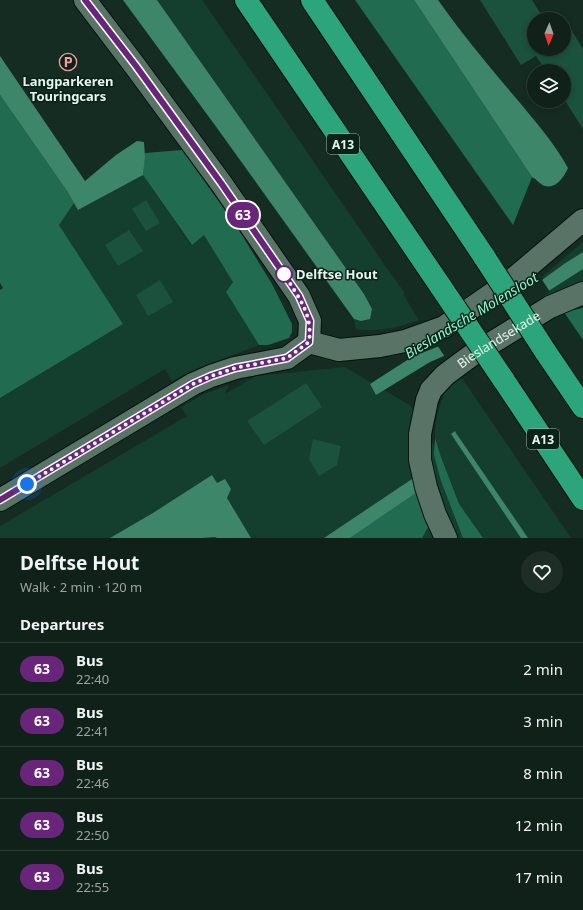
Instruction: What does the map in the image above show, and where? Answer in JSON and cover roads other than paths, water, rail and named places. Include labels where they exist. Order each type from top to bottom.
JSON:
[{"type":"highway","name":"A13","points":[[246,0],[583,499]]},
{"type":"highway","points":[[312,0],[583,407]]},
{"type":"highway","points":[[324,0],[350,57]]},
{"type":"street","points":[[85,0],[136,66],[221,183],[299,296],[310,321],[309,342]]},
{"type":"street","points":[[309,342],[339,350],[380,346],[405,342],[444,327],[512,280],[583,220]]},
{"type":"street","name":"Bieslandsekade","points":[[446,538],[435,514],[426,487],[420,460],[420,434],[427,400],[431,390],[445,375],[472,355],[550,307],[583,293]]},
{"type":"street","points":[[0,500],[193,384],[235,368],[287,358],[309,342]]},
{"type":"place","name":"Langparkeren Touringcars","points":[[68,62]]},
{"type":"place","name":"Delftse Hout","points":[[284,274]]},
{"type":"water label","name":"Bieslandsche Molensloot","points":[[471,315]]}]
